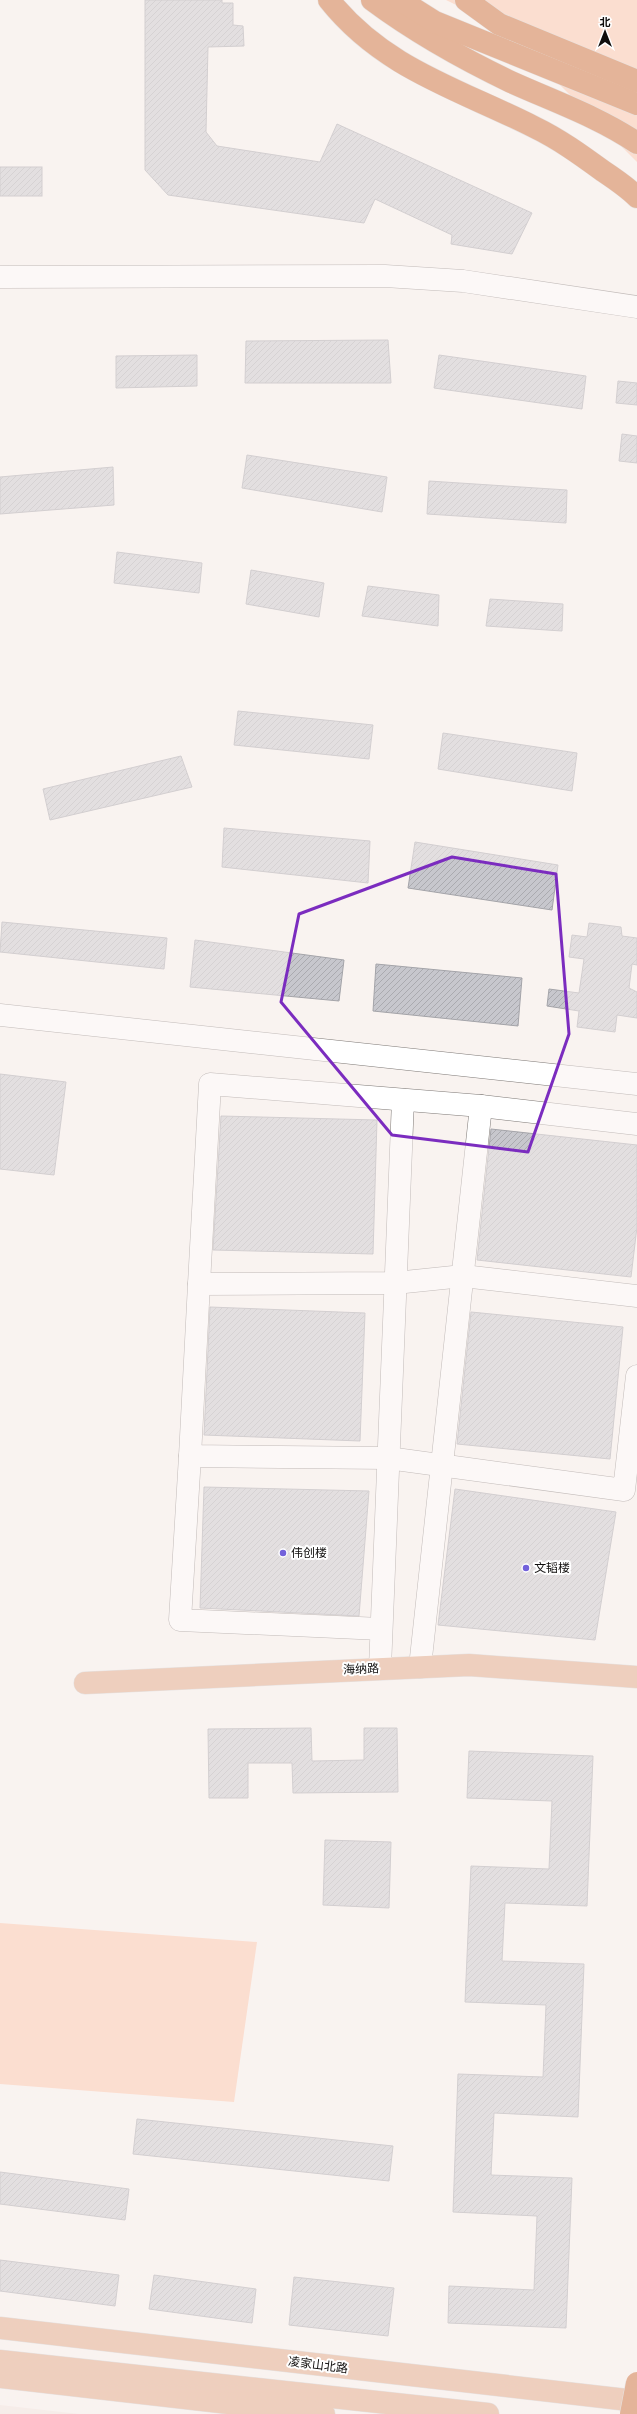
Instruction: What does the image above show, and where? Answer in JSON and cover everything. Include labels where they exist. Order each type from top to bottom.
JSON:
[{"type":"highway","points":[[329,0],[347,22],[370,42],[394,59],[423,76],[534,127],[560,141],[586,158],[637,197]]},
{"type":"highway","points":[[372,0],[428,38],[510,81],[602,122],[637,143]]},
{"type":"highway","points":[[400,0],[435,22],[637,104]]},
{"type":"highway","points":[[466,0],[499,24],[637,81]]},
{"type":"highway","points":[[631,2414],[637,2383]]},
{"type":"main road","name":"海纳路","points":[[85,1683],[469,1665],[637,1677]]},
{"type":"main road","name":"凌家山北路","points":[[0,2328],[637,2402]]},
{"type":"main road","points":[[0,2361],[488,2414]]},
{"type":"main road","points":[[0,2378],[324,2414]]},
{"type":"street","points":[[0,277],[385,276],[463,281],[637,307]]},
{"type":"street","points":[[0,1015],[637,1084]]},
{"type":"street","points":[[381,1630],[180,1620],[210,1084],[481,1106],[637,1124]]},
{"type":"street","points":[[380,1668],[403,1100]]},
{"type":"street","points":[[420,1667],[481,1106]]},
{"type":"street","points":[[199,1284],[395,1283],[463,1276],[637,1296]]},
{"type":"street","points":[[190,1456],[388,1458],[442,1464],[624,1490],[637,1376]]},
{"type":"highlighted area","points":[[452,857],[556,874],[569,1034],[528,1152],[392,1135],[281,1002],[299,914]]},
{"type":"shaded area","points":[[446,0],[637,0],[637,162],[503,28]]},
{"type":"shaded area","points":[[0,1923],[257,1942],[234,2102],[0,2084]]},
{"type":"shaded area","points":[[0,2405],[79,2414],[0,2414]]},
{"type":"building","points":[[145,0],[222,0],[222,3],[233,3],[233,25],[243,26],[244,46],[208,47],[206,132],[217,146],[320,162],[337,124],[532,213],[512,254],[451,244],[452,235],[375,199],[364,223],[168,195],[145,170]]},
{"type":"building","points":[[0,167],[42,167],[42,196],[0,196]]},
{"type":"building","points":[[388,340],[391,383],[245,383],[246,341]]},
{"type":"building","points":[[197,355],[197,386],[116,388],[116,356]]},
{"type":"building","points":[[439,355],[586,376],[582,409],[434,388]]},
{"type":"building","points":[[618,381],[637,383],[637,405],[616,403]]},
{"type":"building","points":[[622,434],[637,436],[637,463],[619,461]]},
{"type":"building","points":[[247,455],[387,477],[382,512],[242,488]]},
{"type":"building","points":[[113,467],[114,505],[0,514],[0,477]]},
{"type":"building","points":[[429,481],[567,490],[566,523],[427,514]]},
{"type":"building","points":[[117,552],[202,563],[199,593],[114,583]]},
{"type":"building","points":[[251,570],[324,583],[319,617],[246,604]]},
{"type":"building","points":[[368,586],[439,595],[438,626],[362,616]]},
{"type":"building","points":[[490,599],[563,604],[562,631],[486,626]]},
{"type":"building","points":[[238,711],[373,725],[369,759],[234,745]]},
{"type":"building","points":[[443,733],[577,753],[572,791],[438,769]]},
{"type":"building","points":[[181,756],[192,787],[50,820],[43,789]]},
{"type":"building","points":[[224,828],[370,841],[368,883],[222,867]]},
{"type":"building","points":[[415,842],[558,865],[552,910],[408,888]]},
{"type":"building","points":[[2,922],[167,938],[164,969],[0,952]]},
{"type":"building","points":[[589,923],[621,927],[622,936],[637,938],[637,965],[632,964],[629,988],[637,992],[637,1018],[617,1015],[615,1032],[577,1027],[579,1011],[547,1006],[549,989],[579,993],[584,959],[569,957],[572,935],[587,937]]},
{"type":"building","points":[[195,940],[344,960],[339,1001],[190,987]]},
{"type":"building","points":[[376,964],[522,978],[518,1026],[373,1011]]},
{"type":"building","points":[[0,1074],[66,1082],[54,1175],[0,1169]]},
{"type":"building","points":[[221,1116],[377,1120],[373,1254],[213,1250]]},
{"type":"building","points":[[491,1129],[637,1145],[637,1227],[631,1277],[477,1260]]},
{"type":"building","points":[[210,1307],[365,1313],[360,1441],[204,1435]]},
{"type":"building","points":[[471,1312],[623,1327],[610,1459],[457,1444]]},
{"type":"building","name":"伟创楼","points":[[204,1487],[369,1491],[359,1616],[200,1608]]},
{"type":"building","name":"文韬楼","points":[[455,1489],[616,1512],[595,1640],[438,1625]]},
{"type":"building","points":[[311,1728],[312,1761],[364,1760],[364,1728],[397,1728],[398,1792],[293,1793],[292,1763],[248,1763],[248,1798],[209,1798],[208,1729]]},
{"type":"building","points":[[469,1751],[593,1756],[587,1906],[505,1903],[502,1961],[584,1964],[578,2117],[494,2113],[491,2175],[572,2178],[566,2328],[448,2323],[449,2286],[534,2290],[537,2216],[453,2212],[458,2074],[543,2077],[546,2005],[465,2002],[471,1866],[549,1869],[552,1801],[467,1798]]},
{"type":"building","points":[[325,1840],[391,1842],[389,1908],[323,1905]]},
{"type":"building","points":[[137,2119],[393,2146],[389,2181],[133,2154]]},
{"type":"building","points":[[0,2172],[129,2189],[125,2220],[0,2204]]},
{"type":"building","points":[[0,2260],[119,2275],[115,2306],[0,2291]]},
{"type":"building","points":[[154,2275],[256,2289],[252,2323],[149,2309]]},
{"type":"building","points":[[294,2277],[394,2288],[388,2336],[289,2325]]},
{"type":"place","name":"伟创楼","points":[[283,1553]]},
{"type":"place","name":"文韬楼","points":[[526,1568]]}]
